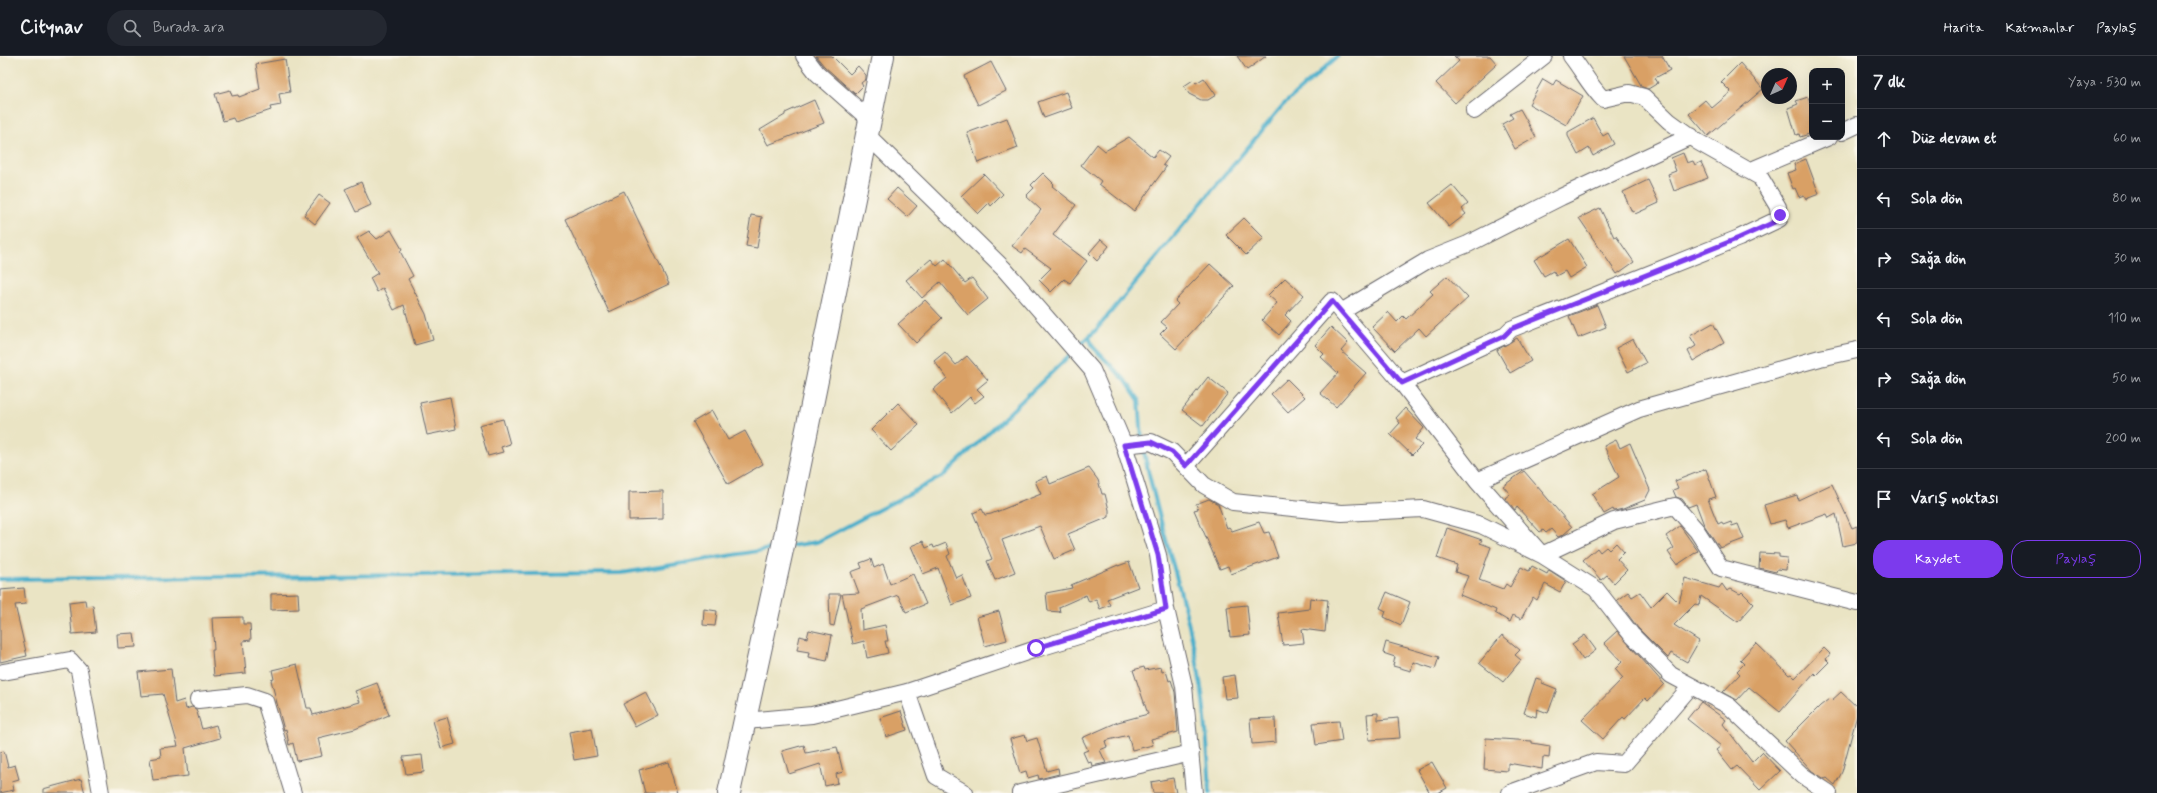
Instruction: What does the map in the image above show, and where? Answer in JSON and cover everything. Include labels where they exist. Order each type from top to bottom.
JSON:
[{"type":"main road","points":[[729,793],[789,518],[883,56]]},
{"type":"street","points":[[804,56],[817,73],[868,128],[1004,269],[1092,370],[1129,444],[1158,555],[1166,609],[1184,686],[1194,793]]},
{"type":"street","points":[[1474,111],[1544,56]]},
{"type":"street","points":[[1402,383],[1504,336],[1511,329],[1739,238],[1779,220],[1778,207],[1760,177],[1691,136],[1669,121],[1644,96],[1629,93],[1604,99],[1594,89],[1571,56]]},
{"type":"street","points":[[1845,131],[1857,125]]},
{"type":"street","points":[[1341,312],[1428,260],[1468,244],[1561,196],[1691,136]]},
{"type":"street","points":[[1749,171],[1822,140]]},
{"type":"street","points":[[1186,466],[1332,301],[1402,383],[1477,481],[1542,555]]},
{"type":"street","points":[[1477,481],[1639,409],[1820,358],[1857,350]]},
{"type":"street","points":[[1129,444],[1151,442],[1172,452],[1204,485],[1233,502],[1342,514],[1423,510],[1481,525],[1542,555],[1596,589],[1630,634],[1671,675],[1729,706],[1803,776],[1829,793]]},
{"type":"street","points":[[1542,555],[1614,521],[1675,506],[1697,531],[1721,568],[1857,603]]},
{"type":"street","points":[[745,721],[812,715],[907,692],[1036,648],[1166,609]]},
{"type":"street","points":[[3,672],[70,660],[79,670],[101,793]]},
{"type":"street","points":[[1510,793],[1596,762],[1624,764],[1691,686]]},
{"type":"street","points":[[907,692],[936,776],[965,793]]},
{"type":"street","points":[[198,700],[247,695],[264,701],[293,793]]},
{"type":"street","points":[[1020,793],[1191,752]]},
{"type":"building","points":[[816,56],[832,56],[850,74],[858,66],[866,75],[866,79],[861,83],[863,86],[855,94],[824,66]]},
{"type":"building","points":[[1237,56],[1266,56],[1247,70]]},
{"type":"building","points":[[1454,56],[1490,56],[1497,64],[1455,103],[1436,83],[1459,61]]},
{"type":"building","points":[[1624,56],[1662,56],[1670,70],[1655,78],[1658,83],[1648,89],[1642,87]]},
{"type":"building","points":[[285,59],[290,92],[279,94],[281,105],[270,107],[271,110],[235,122],[233,118],[223,121],[215,94],[230,90],[232,96],[238,95],[239,97],[260,89],[256,64]]},
{"type":"building","points":[[991,62],[1006,91],[978,105],[964,76]]},
{"type":"building","points":[[1740,63],[1761,87],[1761,91],[1708,136],[1689,114],[1705,100],[1712,108],[1731,92],[1721,82]]},
{"type":"building","points":[[1204,78],[1216,95],[1208,100],[1201,100],[1189,94],[1184,86],[1193,80],[1196,83]]},
{"type":"building","points":[[1543,79],[1553,85],[1556,80],[1583,96],[1566,125],[1529,104]]},
{"type":"building","points":[[1066,92],[1072,108],[1044,118],[1038,102]]},
{"type":"building","points":[[1808,97],[1809,100],[1809,134],[1800,137],[1799,134],[1796,135],[1788,108],[1798,104],[1797,101]]},
{"type":"building","points":[[814,100],[824,123],[768,145],[760,130],[785,115],[785,113]]},
{"type":"building","points":[[1520,109],[1536,137],[1515,149],[1502,124],[1513,118],[1510,114]]},
{"type":"building","points":[[1007,118],[1018,148],[978,163],[967,133]]},
{"type":"building","points":[[1593,118],[1603,136],[1608,133],[1614,144],[1593,156],[1589,148],[1578,155],[1568,136],[1568,132]]},
{"type":"building","points":[[1129,137],[1153,157],[1159,150],[1169,157],[1163,165],[1166,167],[1134,211],[1099,184],[1101,181],[1081,165],[1097,144],[1105,151]]},
{"type":"building","points":[[1683,153],[1687,163],[1693,161],[1695,165],[1701,162],[1708,178],[1674,191],[1668,174],[1676,171],[1671,158]]},
{"type":"building","points":[[1806,159],[1819,194],[1806,199],[1804,195],[1799,197],[1795,188],[1793,189],[1787,173],[1796,170],[1794,164]]},
{"type":"building","points":[[1043,173],[1054,184],[1052,186],[1076,205],[1053,235],[1087,261],[1070,283],[1064,279],[1051,292],[1039,280],[1051,268],[1025,249],[1022,253],[1012,246],[1041,210],[1026,196],[1034,188],[1031,185]]},
{"type":"building","points":[[984,174],[1003,194],[991,206],[989,203],[978,214],[961,196]]},
{"type":"building","points":[[1648,180],[1659,203],[1635,214],[1634,211],[1632,212],[1623,192]]},
{"type":"building","points":[[361,182],[371,205],[356,212],[345,189]]},
{"type":"building","points":[[1452,185],[1468,204],[1462,209],[1466,214],[1449,227],[1429,203]]},
{"type":"building","points":[[897,188],[917,206],[907,217],[887,199]]},
{"type":"building","points":[[624,191],[669,284],[609,312],[565,219]]},
{"type":"building","points":[[319,195],[330,203],[315,224],[304,215]]},
{"type":"building","points":[[1600,208],[1614,237],[1616,236],[1634,262],[1617,274],[1579,218]]},
{"type":"building","points":[[751,215],[762,217],[757,248],[746,246]]},
{"type":"building","points":[[1244,218],[1264,238],[1246,255],[1226,235]]},
{"type":"building","points":[[391,230],[402,249],[400,251],[413,276],[408,279],[426,314],[433,340],[415,345],[404,305],[394,310],[383,288],[377,292],[370,278],[378,273],[357,238],[369,231],[377,239]]},
{"type":"building","points":[[1101,239],[1109,246],[1097,261],[1089,253]]},
{"type":"building","points":[[1569,239],[1587,267],[1569,278],[1565,271],[1556,276],[1553,271],[1544,276],[1534,260]]},
{"type":"building","points":[[931,259],[937,266],[945,259],[965,283],[972,278],[988,299],[968,315],[940,282],[922,298],[906,280]]},
{"type":"building","points":[[1210,264],[1234,286],[1176,349],[1160,334],[1167,327],[1161,322],[1178,304],[1175,301]]},
{"type":"building","points":[[1447,276],[1468,298],[1426,336],[1419,328],[1395,351],[1372,327],[1388,312],[1397,322],[1403,316],[1406,319],[1433,294],[1430,291]]},
{"type":"building","points":[[1285,278],[1304,295],[1285,315],[1291,321],[1279,335],[1262,320],[1277,303],[1268,295]]},
{"type":"building","points":[[925,300],[942,318],[916,343],[898,324]]},
{"type":"building","points":[[1597,305],[1606,327],[1578,338],[1569,316]]},
{"type":"building","points":[[1713,323],[1724,343],[1693,361],[1688,351],[1696,346],[1690,336]]},
{"type":"building","points":[[1331,327],[1348,343],[1341,351],[1366,373],[1336,407],[1320,393],[1338,373],[1321,357],[1324,354],[1315,345]]},
{"type":"building","points":[[1517,338],[1531,361],[1510,373],[1497,350]]},
{"type":"building","points":[[1633,339],[1646,363],[1628,372],[1616,348]]},
{"type":"building","points":[[945,352],[956,365],[967,356],[988,380],[977,389],[984,396],[975,403],[970,397],[952,413],[933,390],[947,378],[934,361]]},
{"type":"building","points":[[1208,377],[1228,393],[1203,426],[1182,410]]},
{"type":"building","points":[[1287,379],[1305,397],[1288,412],[1271,394]]},
{"type":"building","points":[[450,397],[456,429],[427,435],[420,403]]},
{"type":"building","points":[[898,403],[919,425],[891,451],[871,430]]},
{"type":"building","points":[[1405,408],[1424,428],[1415,439],[1422,445],[1412,455],[1390,434],[1400,423],[1396,418]]},
{"type":"building","points":[[712,411],[728,440],[745,431],[763,464],[728,484],[693,422]]},
{"type":"building","points":[[503,419],[510,444],[501,447],[503,452],[488,456],[479,425]]},
{"type":"building","points":[[1616,440],[1620,448],[1630,443],[1650,490],[1645,500],[1623,509],[1614,511],[1613,509],[1604,514],[1592,494],[1619,477],[1604,446]]},
{"type":"building","points":[[1089,468],[1098,480],[1102,494],[1105,494],[1109,517],[1068,534],[1075,550],[1054,559],[1040,526],[1002,540],[1015,572],[995,580],[987,561],[992,559],[973,513],[982,509],[985,515],[991,514],[1041,494],[1035,481],[1047,476],[1050,484]]},
{"type":"building","points":[[1706,469],[1716,497],[1708,499],[1718,524],[1722,522],[1723,525],[1731,522],[1732,526],[1738,524],[1744,539],[1720,548],[1704,525],[1696,504],[1688,507],[1682,499],[1676,497],[1673,490],[1678,488],[1675,481]]},
{"type":"building","points":[[1524,471],[1572,527],[1563,535],[1558,537],[1551,529],[1546,533],[1543,530],[1540,532],[1517,507],[1515,510],[1505,498],[1510,494],[1503,486]]},
{"type":"building","points":[[1832,484],[1852,528],[1857,526],[1857,543],[1843,546],[1836,514],[1829,518],[1827,514],[1788,528],[1785,520],[1770,524],[1764,505],[1797,495],[1798,500]]},
{"type":"building","points":[[663,491],[663,519],[629,520],[629,492]]},
{"type":"building","points":[[1209,499],[1218,504],[1227,528],[1229,527],[1232,531],[1259,522],[1264,533],[1269,532],[1278,557],[1231,574],[1228,566],[1220,569],[1194,510],[1198,509],[1196,504]]},
{"type":"building","points":[[1680,526],[1698,551],[1677,565],[1668,552],[1674,548],[1666,536]]},
{"type":"building","points":[[1447,528],[1482,540],[1480,543],[1491,547],[1479,580],[1503,589],[1506,584],[1510,587],[1521,567],[1529,571],[1532,566],[1547,574],[1549,570],[1566,581],[1560,592],[1545,584],[1537,600],[1533,597],[1521,619],[1513,615],[1510,622],[1495,613],[1496,610],[1460,595],[1468,576],[1455,572],[1457,565],[1437,558]]},
{"type":"building","points":[[923,541],[926,548],[933,545],[934,548],[946,543],[950,554],[947,556],[956,578],[962,575],[971,598],[952,605],[938,568],[923,574],[911,546]]},
{"type":"building","points":[[1616,543],[1624,552],[1617,559],[1627,570],[1614,583],[1607,575],[1601,580],[1583,560],[1597,548],[1600,552],[1606,547],[1609,550]]},
{"type":"building","points":[[1760,553],[1779,554],[1779,557],[1787,558],[1786,570],[1777,569],[1776,572],[1759,568]]},
{"type":"building","points":[[871,559],[874,568],[883,564],[890,584],[913,574],[926,604],[906,612],[898,595],[861,609],[862,630],[885,625],[888,641],[885,641],[888,653],[867,658],[864,641],[853,644],[842,594],[859,593],[851,572],[862,568],[860,563]]},
{"type":"building","points":[[1129,562],[1138,587],[1107,599],[1110,605],[1100,609],[1096,599],[1089,602],[1086,595],[1059,607],[1060,612],[1048,611],[1046,593],[1072,588],[1071,585],[1118,565]]},
{"type":"building","points":[[1685,578],[1719,588],[1722,584],[1727,591],[1731,589],[1740,594],[1742,592],[1754,604],[1738,622],[1701,596],[1699,605],[1695,604],[1674,625],[1699,641],[1687,662],[1671,653],[1668,658],[1638,628],[1617,600],[1628,592],[1632,597],[1640,592],[1651,607],[1667,591],[1679,603]]},
{"type":"building","points":[[24,588],[26,604],[15,605],[27,656],[0,662],[0,590]]},
{"type":"building","points":[[1387,592],[1410,602],[1401,625],[1384,617],[1386,611],[1380,608]]},
{"type":"building","points":[[298,593],[299,609],[271,610],[271,594]]},
{"type":"building","points":[[829,594],[841,594],[834,626],[830,625]]},
{"type":"building","points":[[1310,598],[1328,600],[1325,632],[1302,629],[1304,643],[1283,645],[1278,613],[1309,609]]},
{"type":"building","points":[[85,600],[86,606],[93,605],[96,632],[72,634],[69,602]]},
{"type":"building","points":[[1247,605],[1250,635],[1230,637],[1227,607]]},
{"type":"building","points":[[704,609],[717,611],[715,626],[703,625]]},
{"type":"building","points":[[999,611],[1007,640],[985,646],[977,617]]},
{"type":"building","points":[[243,617],[243,624],[250,624],[251,640],[243,641],[246,673],[214,676],[212,618]]},
{"type":"building","points":[[809,630],[832,635],[827,661],[808,657],[809,652],[797,650],[800,636],[807,638]]},
{"type":"building","points":[[1617,631],[1664,684],[1648,701],[1645,698],[1625,719],[1623,717],[1603,739],[1582,720],[1623,678],[1615,669],[1622,662],[1604,643]]},
{"type":"building","points":[[134,633],[136,647],[118,648],[117,634]]},
{"type":"building","points":[[1502,635],[1520,650],[1515,655],[1521,660],[1503,682],[1479,663]]},
{"type":"building","points":[[1585,635],[1596,650],[1583,660],[1572,644]]},
{"type":"building","points":[[1386,642],[1439,657],[1435,669],[1413,662],[1411,671],[1393,666],[1395,657],[1383,653]]},
{"type":"building","points":[[1756,643],[1789,675],[1791,674],[1795,678],[1824,648],[1830,654],[1826,659],[1829,662],[1816,675],[1814,673],[1780,712],[1749,687],[1737,700],[1723,692],[1740,674],[1737,671],[1744,664],[1740,660]]},
{"type":"building","points":[[297,664],[307,708],[311,708],[313,715],[360,702],[355,691],[377,683],[389,715],[355,729],[318,738],[322,756],[297,761],[293,743],[289,745],[286,729],[284,730],[271,680],[274,679],[272,670]]},
{"type":"building","points":[[1144,667],[1145,670],[1161,667],[1162,672],[1166,671],[1169,681],[1171,680],[1175,692],[1178,732],[1151,739],[1153,745],[1132,750],[1128,735],[1105,741],[1107,747],[1100,750],[1106,763],[1092,766],[1091,762],[1088,763],[1083,752],[1088,750],[1082,738],[1118,722],[1148,714],[1133,670]]},
{"type":"building","points":[[171,669],[175,703],[184,700],[186,709],[192,707],[196,709],[202,729],[216,725],[220,738],[185,748],[188,776],[153,780],[150,759],[161,757],[160,748],[178,746],[163,694],[141,696],[138,672]]},
{"type":"building","points":[[1235,675],[1238,698],[1225,699],[1222,677]]},
{"type":"building","points":[[1536,678],[1542,680],[1542,683],[1557,689],[1548,713],[1537,709],[1536,717],[1524,713]]},
{"type":"building","points":[[646,692],[658,715],[635,727],[623,704]]},
{"type":"building","points":[[1841,692],[1857,707],[1857,715],[1842,772],[1835,785],[1827,778],[1825,779],[1812,771],[1785,741],[1820,706],[1829,699],[1831,701]]},
{"type":"building","points":[[1701,702],[1726,720],[1723,724],[1752,762],[1762,752],[1780,771],[1760,790],[1737,766],[1732,770],[1716,750],[1721,746],[1687,719]]},
{"type":"building","points":[[901,711],[907,730],[886,737],[880,718]]},
{"type":"building","points":[[1378,713],[1378,720],[1398,718],[1400,738],[1369,740],[1367,714]]},
{"type":"building","points":[[447,717],[455,744],[441,748],[433,721]]},
{"type":"building","points":[[1275,718],[1276,742],[1252,744],[1250,719]]},
{"type":"building","points":[[1339,721],[1342,741],[1316,745],[1313,723]]},
{"type":"building","points":[[592,728],[597,756],[574,760],[569,732]]},
{"type":"building","points":[[1025,735],[1027,741],[1037,738],[1047,771],[1058,768],[1059,774],[1039,779],[1038,775],[1028,778],[1026,771],[1020,773],[1010,739]]},
{"type":"building","points":[[1486,738],[1532,741],[1532,743],[1550,746],[1549,758],[1543,757],[1542,769],[1508,763],[1508,771],[1484,769]]},
{"type":"building","points":[[804,745],[806,753],[837,747],[843,772],[836,774],[838,783],[825,786],[820,764],[789,774],[782,751]]},
{"type":"building","points":[[4,751],[8,767],[15,765],[19,779],[12,781],[14,790],[0,793],[0,752]]},
{"type":"building","points":[[422,755],[424,772],[406,774],[403,757]]},
{"type":"building","points":[[669,762],[678,793],[645,793],[639,770]]},
{"type":"building","points":[[1432,762],[1447,788],[1438,793],[1430,793],[1417,770]]},
{"type":"building","points":[[1173,778],[1176,793],[1153,793],[1151,782]]},
{"type":"building","points":[[81,779],[85,793],[43,793],[43,789]]},
{"type":"waterway","points":[[1077,348],[1096,330],[1283,105],[1338,56]]},
{"type":"waterway","points":[[1089,337],[1093,347],[1126,381],[1139,400],[1142,440]]},
{"type":"waterway","points":[[790,546],[817,542],[943,476],[1072,353]]},
{"type":"waterway","points":[[1143,447],[1196,656],[1205,713],[1210,793]]},
{"type":"waterway","points":[[0,579],[622,573],[776,548]]},
{"type":"route","points":[[1036,648],[1166,609],[1158,555],[1124,445],[1151,442],[1172,452],[1186,466],[1332,301],[1402,383],[1504,336],[1511,329],[1625,282],[1739,238],[1779,220],[1780,215]]}]
